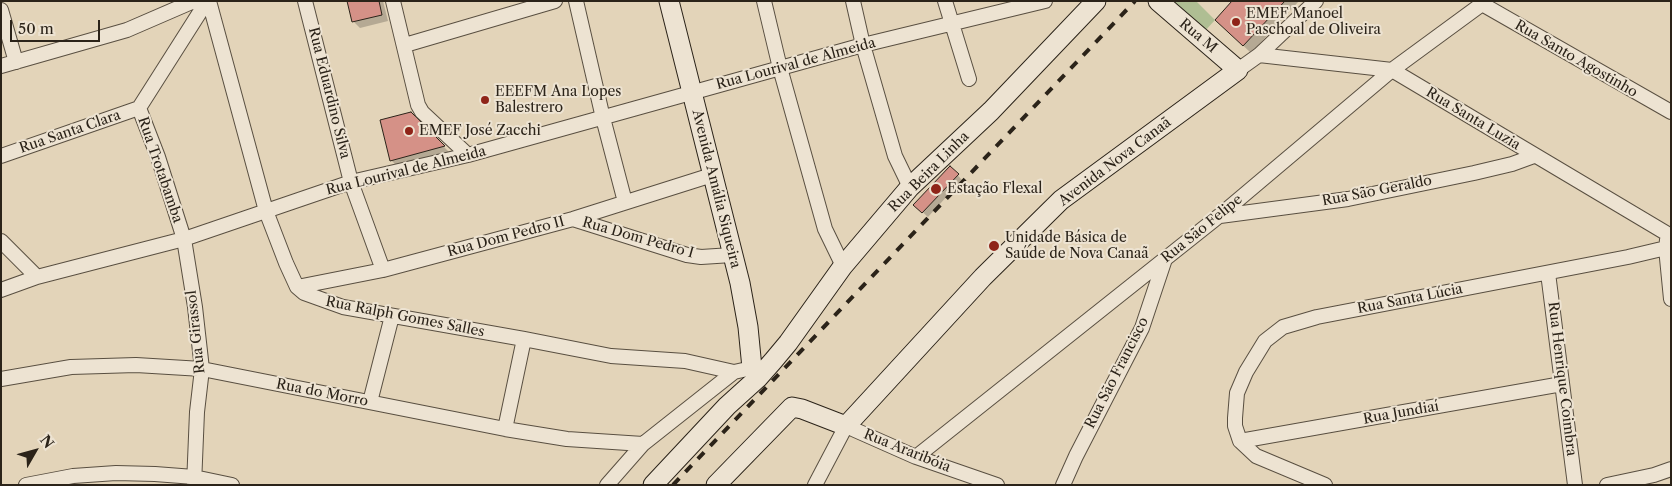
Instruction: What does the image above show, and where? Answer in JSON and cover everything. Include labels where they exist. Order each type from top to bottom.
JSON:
[{"type":"street","points":[[1,66],[127,30],[194,1]]},
{"type":"street","points":[[208,1],[266,211],[297,287]]},
{"type":"street","name":"Rua Trotabamba","points":[[184,239],[158,157],[139,108],[208,1]]},
{"type":"street","name":"Rua Eduardino Silva","points":[[305,1],[351,182],[383,270]]},
{"type":"street","points":[[393,1],[415,100],[422,112],[468,155]]},
{"type":"street","points":[[404,46],[555,1]]},
{"type":"street","points":[[576,1],[625,202]]},
{"type":"street","name":"Avenida Amália Siqueira","points":[[669,1],[740,282],[748,327],[748,373]]},
{"type":"street","points":[[764,1],[780,68],[825,229],[843,266]]},
{"type":"street","points":[[853,1],[863,45],[896,156],[910,187]]},
{"type":"street","points":[[945,1],[969,80]]},
{"type":"street","name":"Rua Lourival de Almeida","points":[[1,290],[36,277],[184,239],[351,182],[468,155],[863,45],[1045,1]]},
{"type":"street","name":"Rua Beira Linha","points":[[653,485],[727,406],[748,373],[788,343],[843,266],[910,187],[991,111],[1096,1]]},
{"type":"street","name":"Rua M","points":[[1158,1],[1238,70]]},
{"type":"street","name":"Avenida Nova Canaã","points":[[846,426],[982,277],[1061,200],[1259,55],[1316,1]]},
{"type":"street","name":"Rua São Felipe","points":[[916,457],[1219,216],[1392,70],[1484,3]]},
{"type":"street","name":"Rua Santo Agostinho","points":[[1484,3],[1671,112]]},
{"type":"street","points":[[1,10],[16,62]]},
{"type":"street","name":"Rua Santa Luzia","points":[[1259,55],[1392,70],[1668,239]]},
{"type":"street","name":"Rua Santa Clara","points":[[1,156],[139,108]]},
{"type":"street","name":"Rua São Geraldo","points":[[1219,216],[1348,199],[1474,173],[1512,164],[1534,156]]},
{"type":"street","name":"Rua Dom Pedro II","points":[[297,287],[383,270],[573,219],[712,175]]},
{"type":"street","name":"Rua Dom Pedro I","points":[[573,219],[686,255],[732,255]]},
{"type":"street","name":"Rua Girassol","points":[[184,239],[202,369],[197,412],[194,481]]},
{"type":"street","points":[[1668,239],[1671,300]]},
{"type":"street","name":"Rua Santa Lúcia","points":[[1240,441],[1235,418],[1237,393],[1246,372],[1265,341],[1283,327],[1317,317],[1628,257],[1668,239]]},
{"type":"street","points":[[1,241],[36,277]]},
{"type":"street","name":"Rua São Francisco","points":[[1063,485],[1142,328],[1166,259]]},
{"type":"street","name":"Rua Henrique Coimbra","points":[[1548,273],[1575,485]]},
{"type":"street","name":"Rua Ralph Gomes Salles","points":[[297,287],[304,294],[343,307],[611,356],[685,361],[748,373]]},
{"type":"street","points":[[370,402],[392,316]]},
{"type":"street","points":[[505,429],[524,339]]},
{"type":"street","name":"Rua do Morro","points":[[1,379],[71,367],[136,365],[202,369],[567,440],[642,444]]},
{"type":"street","points":[[607,485],[642,444],[748,373]]},
{"type":"street","name":"Rua Jundiaí","points":[[1240,441],[1562,384]]},
{"type":"street","points":[[716,485],[792,408],[802,409],[846,426],[815,485]]},
{"type":"street","name":"Rua Araribóia","points":[[846,426],[916,457],[997,485]]},
{"type":"street","points":[[1240,441],[1256,456],[1325,485]]},
{"type":"street","points":[[1607,485],[1654,475],[1671,469]]},
{"type":"street","points":[[26,485],[73,476],[116,473],[155,474],[232,485]]},
{"type":"green space","points":[[1171,1],[1196,1],[1215,20],[1204,32]]},
{"type":"building","points":[[347,1],[379,1],[382,15],[352,22]]},
{"type":"building","points":[[1232,1],[1285,1],[1243,46],[1215,20]]},
{"type":"building","name":"EMEF José Zacchi","points":[[411,112],[445,146],[390,161],[380,120]]},
{"type":"building","name":"Estação Flexal","points":[[950,166],[959,174],[922,213],[913,205]]},
{"type":"railway","points":[[673,485],[1135,1]]},
{"type":"place","name":"EMEF Manoel Paschoal de Oliveira","points":[[1236,22]]},
{"type":"place","name":"EEEFM Ana Lopes Balestrero","points":[[485,100]]},
{"type":"place","name":"EMEF José Zacchi","points":[[409,131]]},
{"type":"place","name":"Estação Flexal","points":[[936,189]]},
{"type":"place","name":"Unidade Básica de Saúde de Nova Canaã","points":[[994,246]]}]
